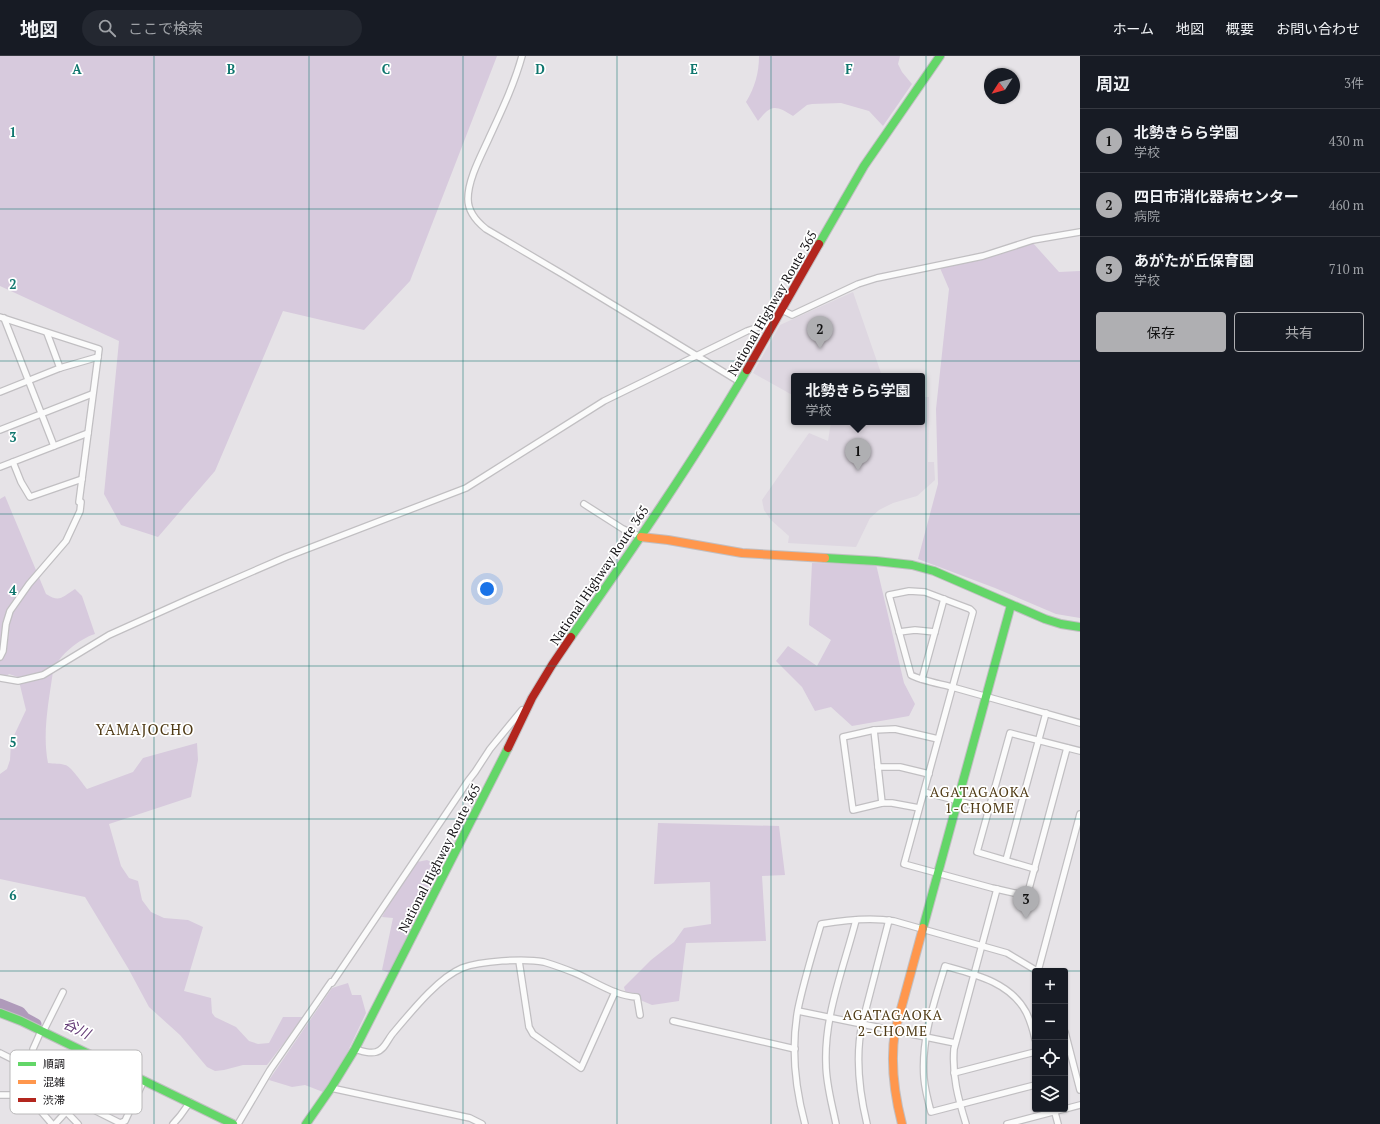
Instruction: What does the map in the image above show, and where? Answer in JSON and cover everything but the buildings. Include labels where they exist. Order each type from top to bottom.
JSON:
[{"type":"main road","name":"National Highway Route 365","points":[[306,1124],[331,1088],[355,1049],[479,806],[532,698],[552,665],[641,537],[720,416],[864,166],[940,56]]},
{"type":"main road","points":[[641,537],[668,540],[742,553],[899,562],[934,571],[1011,605],[1061,624],[1080,627]]},
{"type":"main road","points":[[902,1124],[893,1082],[892,1045],[922,928],[1011,605]]},
{"type":"main road","points":[[0,1013],[44,1030],[84,1050]]},
{"type":"main road","points":[[144,1080],[233,1124]]},
{"type":"street","points":[[522,56],[505,103],[477,164],[469,186],[468,199],[470,211],[476,221],[486,229],[740,382]]},
{"type":"street","points":[[782,310],[792,315],[858,284],[877,278],[983,256],[1034,240],[1080,232]]},
{"type":"street","points":[[0,656],[3,651],[6,624],[10,611],[29,584],[63,546],[77,520],[81,508],[81,502],[79,502],[99,349],[2,317]]},
{"type":"street","points":[[2,317],[54,446]]},
{"type":"street","points":[[0,678],[18,681],[43,675],[109,635],[189,599],[286,557],[466,488],[604,401],[748,331],[775,321]]},
{"type":"street","points":[[47,333],[60,368]]},
{"type":"street","points":[[0,392],[60,368],[98,357]]},
{"type":"street","points":[[0,430],[92,394]]},
{"type":"street","points":[[0,467],[88,433]]},
{"type":"street","points":[[13,462],[21,482],[30,497],[82,479]]},
{"type":"street","points":[[584,504],[623,529],[641,537]]},
{"type":"street","points":[[1067,748],[1027,896],[904,864],[953,687],[973,612],[970,609],[925,592],[902,591],[889,595],[911,675],[922,679],[953,687],[985,697],[1080,723]]},
{"type":"street","points":[[922,679],[944,599]]},
{"type":"street","points":[[899,632],[919,630],[935,632]]},
{"type":"street","points":[[238,1124],[270,1070],[331,982],[332,983],[352,955],[403,876],[490,749],[532,698]]},
{"type":"street","points":[[1006,860],[1046,713]]},
{"type":"street","points":[[919,808],[896,803],[882,803],[852,810],[843,737],[874,730],[895,729],[938,739]]},
{"type":"street","points":[[874,730],[882,803]]},
{"type":"street","points":[[1034,869],[977,852],[1010,733],[1080,751]]},
{"type":"street","points":[[878,767],[900,767],[929,774]]},
{"type":"street","points":[[924,792],[989,809]]},
{"type":"street","points":[[1038,968],[1080,814]]},
{"type":"street","points":[[966,1124],[960,1104],[954,1073],[956,1043],[997,889]]},
{"type":"street","points":[[805,1124],[794,1063],[798,1011],[821,924],[856,920],[889,920],[1007,952],[1032,968]]},
{"type":"street","points":[[836,1124],[829,1092],[826,1065],[826,1046],[830,1017],[856,920]]},
{"type":"street","points":[[867,1124],[860,1090],[858,1069],[862,1024],[889,920]]},
{"type":"street","points":[[519,961],[529,1027],[533,1034],[581,1068],[615,992]]},
{"type":"street","points":[[355,1049],[369,1053],[382,1049],[393,1033],[433,989],[449,974],[482,962],[544,962],[575,973],[615,992],[626,996],[638,997],[640,1015]]},
{"type":"street","points":[[1032,1029],[1026,1012],[1013,995],[988,979],[945,966],[926,1036],[924,1061],[924,1078],[931,1112],[1032,1086]]},
{"type":"street","points":[[33,1050],[63,992]]},
{"type":"street","points":[[798,1011],[956,1043]]},
{"type":"street","points":[[673,1021],[795,1049]]},
{"type":"street","points":[[1068,1050],[1080,1090]]},
{"type":"street","points":[[0,1052],[10,1057]]},
{"type":"street","points":[[954,1073],[1032,1053]]},
{"type":"street","points":[[142,1085],[144,1080]]},
{"type":"street","points":[[331,1088],[482,1124]]},
{"type":"street","points":[[173,1124],[190,1102]]},
{"type":"street","points":[[1068,1108],[1080,1105]]},
{"type":"street","points":[[1007,1124],[1047,1112]]},
{"type":"street","points":[[1055,1112],[1058,1124]]},
{"type":"street","points":[[45,1114],[54,1124],[64,1114]]},
{"type":"street","points":[[68,1114],[78,1124]]},
{"type":"street","points":[[102,1114],[120,1123],[125,1121],[128,1114]]},
{"type":"shaded area","points":[[0,56],[497,56],[410,281],[364,330],[283,311],[215,471],[158,537],[121,525],[104,494],[119,341],[0,286]]},
{"type":"shaded area","points":[[759,56],[900,56],[898,64],[902,72],[912,84],[883,126],[869,111],[841,103],[807,105],[793,116],[778,108],[774,108],[770,109],[758,121],[746,102],[756,80]]},
{"type":"shaded area","points":[[1032,242],[1059,272],[1080,271],[1080,618],[1056,614],[995,588],[918,559],[938,484],[936,409],[949,289],[940,268]]},
{"type":"shaded area","points":[[853,292],[881,373],[791,373],[791,394],[753,373],[780,325]]},
{"type":"shaded area","points":[[925,397],[929,397],[928,462],[934,462],[935,480],[917,496],[893,503],[879,510],[870,518],[856,547],[788,543],[789,536],[771,520],[764,510],[762,500],[809,433],[828,441],[831,425],[925,425]]},
{"type":"shaded area","points":[[5,496],[46,594],[51,597],[61,598],[75,589],[82,596],[95,634],[70,648],[60,659],[53,671],[46,729],[46,752],[48,763],[67,766],[73,771],[87,789],[133,772],[143,758],[197,743],[198,760],[191,797],[109,824],[121,866],[129,878],[138,881],[142,900],[151,912],[164,918],[188,920],[203,927],[184,991],[211,998],[212,1013],[215,1017],[236,1027],[249,1041],[258,1044],[269,1043],[283,1017],[304,1017],[267,1065],[243,1065],[215,1071],[207,1067],[180,1035],[149,1007],[128,968],[85,897],[0,879],[0,774],[7,769],[10,760],[11,742],[26,710],[18,677],[9,674],[0,682],[0,655],[2,650],[0,645],[0,499]]},
{"type":"shaded area","points":[[812,563],[876,564],[904,683],[915,704],[909,716],[852,726],[831,707],[815,711],[802,687],[776,661],[788,646],[817,666],[831,640],[809,625]]},
{"type":"shaded area","points":[[658,823],[779,826],[785,875],[762,876],[766,941],[686,943],[679,1001],[652,1005],[626,994],[624,987],[651,960],[674,942],[684,928],[711,924],[710,882],[654,884]]},
{"type":"shaded area","points":[[427,860],[442,867],[389,973],[382,970],[393,918],[382,917],[398,886],[417,862]]},
{"type":"shaded area","points":[[348,983],[352,995],[361,995],[366,1013],[346,1055],[323,1092],[305,1085],[292,1087],[269,1080],[332,988]]},
{"type":"waterway","name":"谷川","points":[[0,1004],[20,1012],[25,1018],[36,1024]]},
{"type":"traffic: fast","points":[[819,244],[864,166],[940,56]]},
{"type":"traffic: fast","points":[[571,637],[684,472],[747,370]]},
{"type":"traffic: fast","points":[[825,558],[912,565],[934,571],[1045,619],[1061,624],[1080,627]]},
{"type":"traffic: fast","points":[[923,928],[1011,605]]},
{"type":"traffic: fast","points":[[306,1124],[331,1088],[355,1049],[508,748]]},
{"type":"traffic: fast","points":[[0,1013],[21,1021],[81,1050]]},
{"type":"traffic: fast","points":[[142,1080],[233,1124]]},
{"type":"traffic: slow","points":[[641,537],[668,540],[742,553],[825,558]]},
{"type":"traffic: slow","points":[[902,1124],[897,1101],[893,1066],[895,1031],[923,928]]},
{"type":"traffic: jam","points":[[747,370],[819,244]]},
{"type":"traffic: jam","points":[[508,748],[532,698],[571,637]]},
{"type":"place","name":"四日市消化器病センター","points":[[820,349]]},
{"type":"place","name":"北勢きらら学園","points":[[858,471]]},
{"type":"place","name":"あがたが丘保育園","points":[[1026,919]]},
{"type":"district","name":"YAMAJOCHO","points":[[145,729]]},
{"type":"district","name":"AGATAGAOKA 1-CHOME","points":[[980,800]]},
{"type":"district","name":"AGATAGAOKA 2-CHOME","points":[[893,1022]]}]
